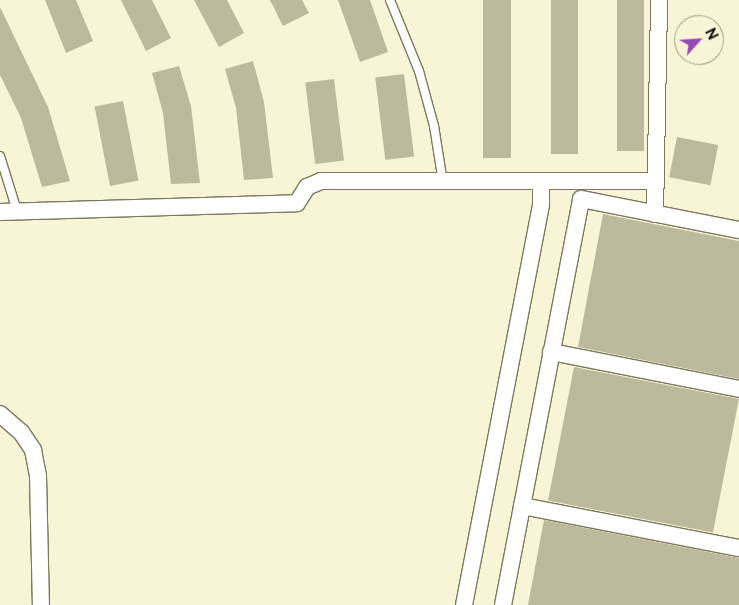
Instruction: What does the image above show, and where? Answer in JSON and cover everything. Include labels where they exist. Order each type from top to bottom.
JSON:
[{"type":"street","points":[[655,214],[659,0]]},
{"type":"street","points":[[0,212],[297,203],[307,187],[321,181],[656,181]]},
{"type":"street","points":[[464,605],[542,204],[541,182]]},
{"type":"street","points":[[503,605],[581,199],[739,230]]},
{"type":"street","points":[[551,352],[739,389]]},
{"type":"street","points":[[0,414],[20,432],[33,450],[38,476],[41,605]]},
{"type":"street","points":[[522,506],[739,548]]},
{"type":"lane","points":[[390,0],[419,71],[434,126],[443,182]]},
{"type":"lane","points":[[0,156],[17,212]]},
{"type":"building","points":[[45,0],[76,0],[93,41],[66,53]]},
{"type":"building","points":[[121,0],[152,0],[171,38],[146,51]]},
{"type":"building","points":[[194,0],[227,0],[244,33],[219,47]]},
{"type":"building","points":[[270,0],[302,0],[309,13],[283,26]]},
{"type":"building","points":[[338,0],[370,0],[388,52],[360,62]]},
{"type":"building","points":[[483,0],[511,0],[511,158],[483,158]]},
{"type":"building","points":[[551,0],[578,0],[578,154],[551,154]]},
{"type":"building","points":[[617,0],[644,0],[644,151],[617,151]]},
{"type":"building","points":[[0,7],[48,107],[70,181],[42,187],[21,118],[0,75]]},
{"type":"building","points":[[253,61],[264,102],[273,178],[244,180],[236,108],[225,69]]},
{"type":"building","points":[[179,66],[191,106],[200,183],[171,184],[163,113],[152,73]]},
{"type":"building","points":[[404,74],[414,156],[385,160],[375,78]]},
{"type":"building","points":[[334,79],[344,160],[315,164],[305,83]]},
{"type":"building","points":[[123,101],[138,181],[110,186],[95,107]]},
{"type":"building","points":[[677,137],[718,145],[710,185],[669,177]]},
{"type":"building","points":[[603,214],[739,241],[739,379],[578,347]]},
{"type":"building","points":[[574,367],[739,399],[713,533],[548,501]]},
{"type":"building","points":[[544,520],[739,558],[739,605],[528,605]]}]
